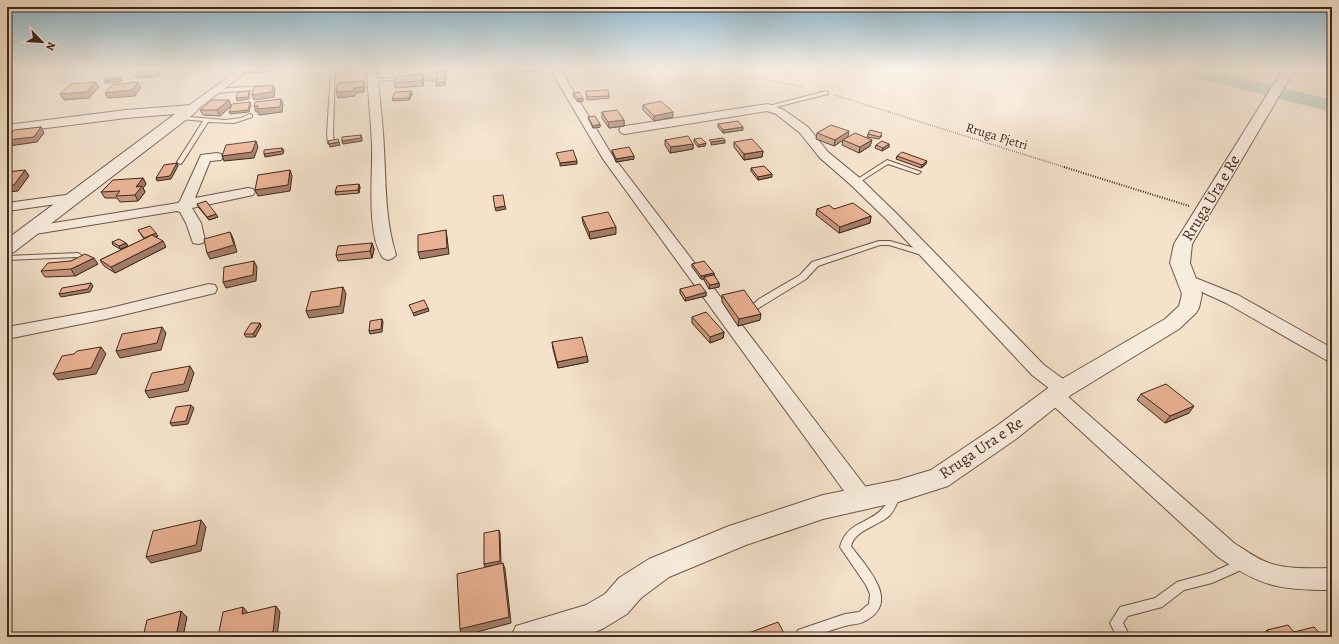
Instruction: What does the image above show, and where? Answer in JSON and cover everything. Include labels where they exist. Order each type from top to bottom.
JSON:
[{"type":"street","points":[[7,248],[206,99]]},
{"type":"street","points":[[375,99],[378,147],[379,210],[382,235],[388,255]]},
{"type":"street","points":[[573,99],[607,156],[863,500]]},
{"type":"street","name":"Rruga Ura e Re","points":[[527,637],[594,618],[616,604],[630,588],[659,568],[739,535],[823,507],[863,500],[939,478],[1007,432],[1058,392],[1172,324],[1189,308],[1192,294],[1188,280],[1180,263],[1183,244],[1271,99]]},
{"type":"street","points":[[625,130],[768,107],[780,112],[804,130],[824,155],[856,182],[928,255],[1058,392],[1226,550],[1244,563],[1275,576],[1300,579],[1332,578]]},
{"type":"street","points":[[7,129],[126,114],[186,113]]},
{"type":"street","points":[[181,208],[186,203],[205,158],[217,157]]},
{"type":"street","points":[[181,208],[196,202],[248,192]]},
{"type":"street","points":[[7,207],[73,198]]},
{"type":"street","points":[[29,231],[177,207],[185,208],[193,224],[198,240]]},
{"type":"street","points":[[1188,280],[1232,299],[1332,356]]},
{"type":"street","points":[[7,333],[106,314],[209,289]]},
{"type":"lane","points":[[331,143],[332,99]]},
{"type":"lane","points":[[768,107],[799,99]]},
{"type":"lane","points":[[186,113],[206,120],[241,120],[250,116]]},
{"type":"lane","points":[[180,162],[206,120]]},
{"type":"lane","points":[[856,182],[887,162],[918,172]]},
{"type":"lane","points":[[754,308],[762,301],[803,277],[816,264],[879,242],[890,242],[928,255]]},
{"type":"lane","points":[[7,258],[78,255],[83,259]]},
{"type":"lane","points":[[802,634],[845,620],[862,617],[875,607],[876,594],[870,582],[845,547],[845,541],[854,532],[887,512],[898,491]]},
{"type":"lane","points":[[1124,637],[1116,623],[1124,612],[1158,603],[1181,586],[1212,578],[1244,563]]},
{"type":"path","name":"Rruga Pjetri","points":[[849,99],[1203,210]]},
{"type":"building","points":[[281,99],[280,107],[257,109],[258,106],[254,106],[255,102]]},
{"type":"building","points":[[212,100],[229,100],[217,110],[200,110]]},
{"type":"building","points":[[661,101],[673,112],[654,116],[643,105]]},
{"type":"building","points":[[250,102],[248,110],[229,112],[232,104]]},
{"type":"building","points":[[617,110],[624,120],[608,122],[602,112]]},
{"type":"building","points":[[595,116],[600,124],[593,126],[588,117]]},
{"type":"building","points":[[738,121],[743,127],[723,130],[718,124]]},
{"type":"building","points":[[831,125],[849,131],[835,140],[817,133]]},
{"type":"building","points":[[41,127],[34,137],[7,140],[14,130]]},
{"type":"building","points":[[870,130],[882,133],[880,137],[868,134]]},
{"type":"building","points":[[855,133],[872,140],[860,147],[843,140]]},
{"type":"building","points":[[361,135],[361,138],[342,141],[342,137]]},
{"type":"building","points":[[688,136],[693,144],[671,147],[665,140]]},
{"type":"building","points":[[701,138],[706,143],[699,145],[694,139]]},
{"type":"building","points":[[723,138],[725,140],[711,142],[709,140]]},
{"type":"building","points":[[338,139],[339,142],[329,144],[328,141]]},
{"type":"building","points":[[752,139],[763,151],[744,154],[734,142]]},
{"type":"building","points":[[256,141],[252,152],[222,156],[226,145]]},
{"type":"building","points":[[882,141],[889,144],[883,148],[876,145]]},
{"type":"building","points":[[629,147],[634,156],[616,159],[612,150]]},
{"type":"building","points":[[282,148],[282,151],[264,154],[264,150]]},
{"type":"building","points":[[573,150],[577,161],[560,163],[556,153]]},
{"type":"building","points":[[902,152],[927,161],[922,165],[897,156]]},
{"type":"building","points":[[177,163],[170,176],[156,178],[164,165]]},
{"type":"building","points":[[764,166],[772,174],[758,177],[751,168]]},
{"type":"building","points":[[25,170],[14,185],[7,186],[7,172]]},
{"type":"building","points":[[290,170],[288,185],[255,190],[258,175]]},
{"type":"building","points":[[143,178],[136,187],[142,186],[135,195],[116,196],[120,191],[101,192],[113,180]]},
{"type":"building","points":[[359,184],[358,190],[335,192],[337,186]]},
{"type":"building","points":[[503,195],[505,206],[495,208],[493,196]]},
{"type":"building","points":[[206,201],[216,214],[207,217],[197,204]]},
{"type":"building","points":[[853,203],[871,216],[840,227],[817,209],[829,205],[834,209]]},
{"type":"building","points":[[608,212],[616,227],[589,232],[582,217]]},
{"type":"building","points":[[150,226],[156,233],[144,238],[138,230]]},
{"type":"building","points":[[446,230],[447,248],[418,252],[418,235]]},
{"type":"building","points":[[230,232],[234,245],[207,253],[204,239]]},
{"type":"building","points":[[152,235],[163,241],[111,267],[100,260]]},
{"type":"building","points":[[119,239],[126,243],[119,246],[112,242]]},
{"type":"building","points":[[372,243],[370,251],[336,255],[338,246]]},
{"type":"building","points":[[85,254],[94,258],[71,269],[41,271],[48,263],[71,261]]},
{"type":"building","points":[[254,261],[253,275],[223,282],[224,267]]},
{"type":"building","points":[[704,261],[714,273],[701,276],[692,264]]},
{"type":"building","points":[[714,275],[719,283],[710,285],[704,277]]},
{"type":"building","points":[[91,283],[88,289],[59,294],[62,288]]},
{"type":"building","points":[[700,284],[706,292],[686,298],[680,289]]},
{"type":"building","points":[[343,287],[340,306],[306,311],[311,292]]},
{"type":"building","points":[[744,290],[761,314],[739,319],[722,295]]},
{"type":"building","points":[[424,300],[428,308],[413,313],[409,305]]},
{"type":"building","points":[[706,312],[724,332],[710,337],[692,317]]},
{"type":"building","points":[[382,319],[381,329],[369,331],[370,321]]},
{"type":"building","points":[[251,323],[260,323],[253,334],[244,334]]},
{"type":"building","points":[[162,327],[157,343],[116,351],[122,334]]},
{"type":"building","points":[[582,337],[587,356],[557,362],[552,342]]},
{"type":"building","points":[[101,347],[91,368],[53,374],[62,356],[74,354],[77,351]]},
{"type":"building","points":[[190,366],[184,384],[145,391],[152,373]]},
{"type":"building","points":[[1166,384],[1194,406],[1170,416],[1141,394]]},
{"type":"building","points":[[191,405],[186,421],[170,423],[176,407]]},
{"type":"building","points":[[201,520],[196,545],[146,557],[153,531]]},
{"type":"building","points":[[499,530],[500,561],[484,564],[484,533]]},
{"type":"building","points":[[503,563],[509,617],[460,629],[457,574]]},
{"type":"building","points":[[276,606],[273,632],[251,637],[218,637],[223,612],[243,607],[242,614]]},
{"type":"building","points":[[181,611],[176,637],[143,637],[147,620]]},
{"type":"building","points":[[778,622],[786,637],[738,637]]},
{"type":"building","points":[[1288,625],[1294,632],[1314,627],[1323,637],[1274,637],[1267,630]]},
{"type":"building","points":[[927,632],[930,637],[914,637]]},
{"type":"waterway","points":[[1304,99],[1332,106]]}]
